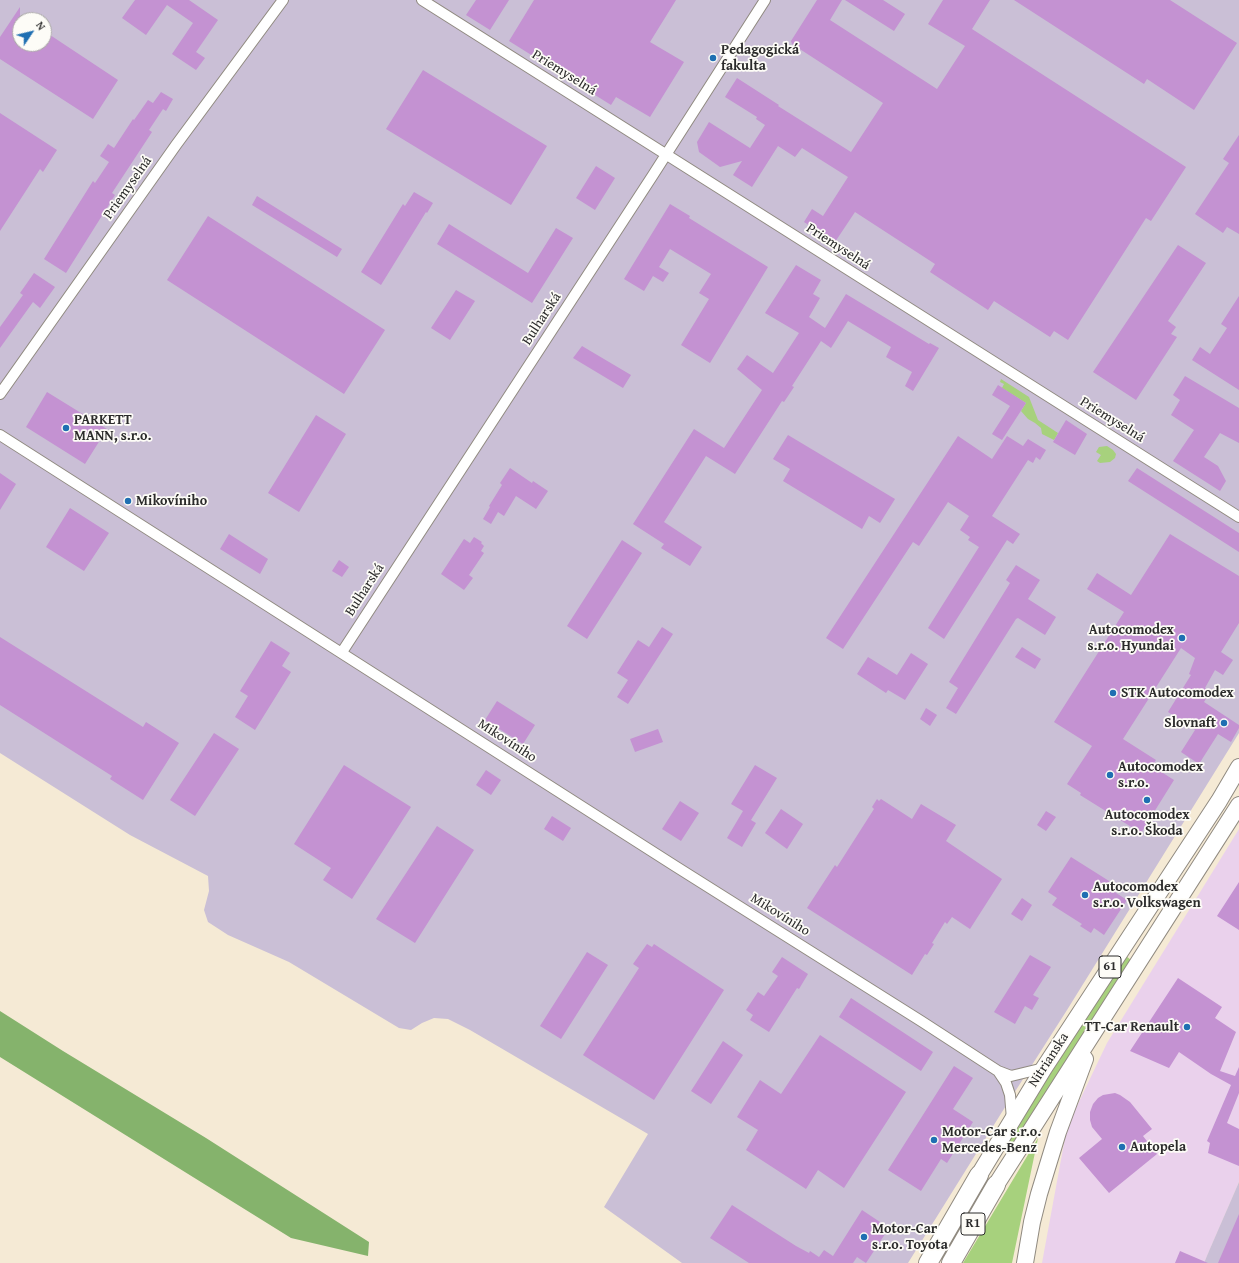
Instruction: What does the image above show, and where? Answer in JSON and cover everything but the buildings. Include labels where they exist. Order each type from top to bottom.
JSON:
[{"type":"highway","name":"R1","points":[[928,1263],[979,1175]]},
{"type":"highway","name":"R1","points":[[951,1263],[996,1185]]},
{"type":"main road","name":"Nitrianska","points":[[979,1175],[1044,1068],[1219,801],[1239,766]]},
{"type":"main road","name":"Nitrianska","points":[[996,1185],[1239,805]]},
{"type":"main road","points":[[1025,1263],[1032,1222],[1058,1132],[1100,1022]]},
{"type":"street","name":"Priemyselná","points":[[0,394],[176,145],[283,0]]},
{"type":"street","name":"Priemyselná","points":[[422,0],[666,153],[1239,518]]},
{"type":"street","name":"Bulharská","points":[[342,652],[765,0]]},
{"type":"street","name":"Mikovíniho","points":[[0,434],[675,866],[921,1020],[998,1071]]},
{"type":"street","points":[[998,1071],[1011,1076],[1044,1068]]},
{"type":"street","points":[[998,1071],[1006,1084],[1010,1095],[1012,1119]]},
{"type":"shaded area","points":[[0,0],[1239,0],[1239,733],[908,1263],[682,1263],[604,1207],[648,1134],[470,1030],[448,1019],[434,1018],[411,1030],[399,1028],[289,962],[228,935],[208,922],[204,910],[209,891],[208,876],[130,835],[0,753]]},
{"type":"shaded area","points":[[1239,829],[1239,1182],[1204,1263],[1042,1263],[1067,1127],[1107,1043]]},
{"type":"shaded area","points":[[1239,1182],[1239,1263],[1204,1263],[1209,1251]]},
{"type":"green space","points":[[1001,379],[1029,397],[1038,420],[1058,433],[1054,440],[1042,434],[1041,428],[1028,419],[1021,411],[1026,403],[1002,388],[1004,384],[1000,382]]},
{"type":"green space","points":[[1107,446],[1116,454],[1115,458],[1110,462],[1100,463],[1097,461],[1101,455],[1096,452],[1099,447]]},
{"type":"green space","points":[[1126,956],[1131,960],[1012,1146],[1006,1143]]},
{"type":"green space","points":[[0,1011],[206,1138],[369,1242],[368,1256],[291,1238],[0,1057]]},
{"type":"green space","points":[[1038,1138],[1012,1263],[963,1263]]},
{"type":"place","name":"Pedagogická fakulta","points":[[713,58]]},
{"type":"place","name":"PARKETT MANN, s.r.o.","points":[[66,428]]},
{"type":"place","name":"Mikovíniho","points":[[128,501]]},
{"type":"place","name":"Autocomodex s.r.o. Hyundai","points":[[1182,638]]},
{"type":"place","name":"STK Autocomodex","points":[[1113,693]]},
{"type":"place","name":"Slovnaft","points":[[1224,723]]},
{"type":"place","name":"Autocomodex s.r.o.","points":[[1110,775]]},
{"type":"place","name":"Autocomodex s.r.o. Škoda","points":[[1147,800]]},
{"type":"place","name":"Autocomodex s.r.o. Volkswagen","points":[[1085,895]]},
{"type":"place","name":"TT-Car Renault","points":[[1187,1027]]},
{"type":"place","name":"Motor-Car s.r.o. Mercedes-Benz","points":[[934,1140]]},
{"type":"place","name":"Autopela","points":[[1122,1147]]},
{"type":"place","name":"Motor-Car s.r.o. Toyota","points":[[864,1237]]}]
